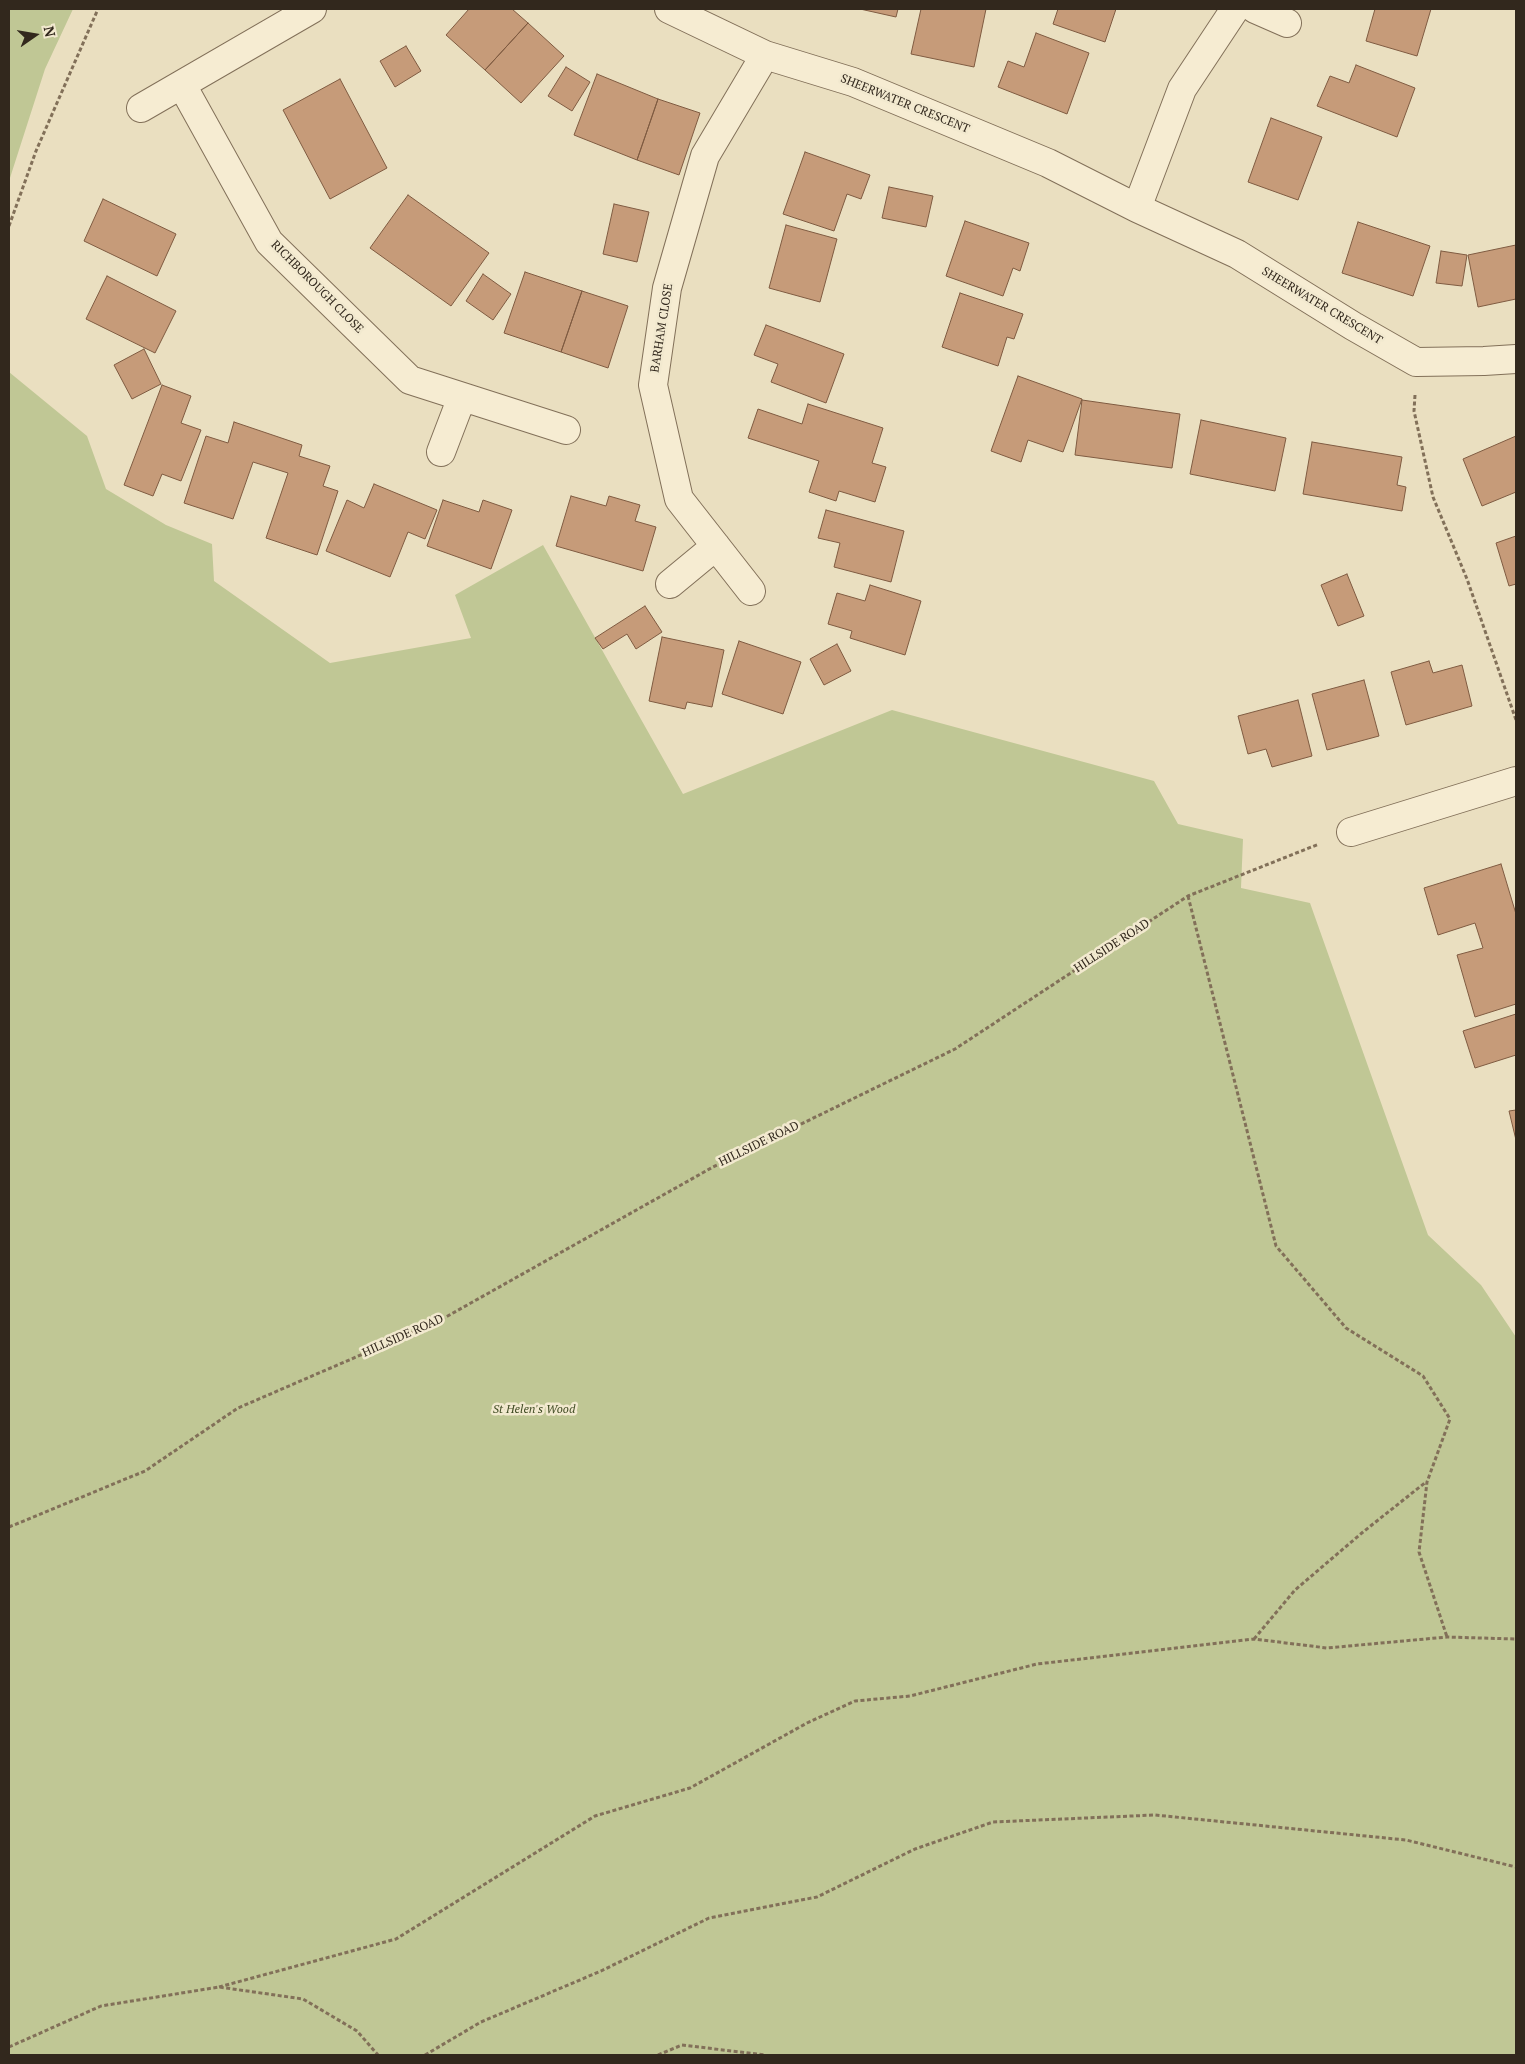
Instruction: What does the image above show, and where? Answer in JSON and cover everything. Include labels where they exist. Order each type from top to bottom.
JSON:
[{"type":"street","points":[[141,108],[312,9]]},
{"type":"street","name":"SHEERWATER CRESCENT","points":[[669,9],[765,55],[853,82],[1048,163],[1137,208],[1237,254],[1353,326],[1416,362]]},
{"type":"street","points":[[1137,208],[1182,89],[1235,9]]},
{"type":"street","points":[[1255,9],[1287,23]]},
{"type":"street","name":"BARHAM CLOSE","points":[[752,591],[679,499],[653,385],[667,288],[705,156],[765,55]]},
{"type":"street","name":"RICHBOROUGH CLOSE","points":[[182,85],[270,242],[410,380],[566,430]]},
{"type":"street","points":[[1416,362],[1516,359]]},
{"type":"street","points":[[441,452],[462,397]]},
{"type":"street","points":[[670,584],[716,546]]},
{"type":"street","points":[[1351,832],[1516,781]]},
{"type":"path","points":[[9,226],[36,151],[98,9]]},
{"type":"path","points":[[1416,362],[1414,411],[1434,496],[1467,579],[1516,720]]},
{"type":"path","name":"HILLSIDE ROAD","points":[[9,1527],[145,1471],[238,1408],[437,1322],[713,1167],[955,1049],[1188,896],[1351,832]]},
{"type":"path","points":[[1188,896],[1276,1246],[1346,1328],[1423,1376],[1450,1419],[1427,1482],[1419,1552],[1447,1637]]},
{"type":"path","points":[[1254,1639],[1295,1590],[1363,1532],[1427,1482]]},
{"type":"path","points":[[9,2047],[101,2006],[219,1987],[396,1939],[595,1816],[690,1788],[855,1700],[910,1696],[1037,1664],[1254,1639],[1327,1648],[1447,1637],[1514,1639],[1516,1643]]},
{"type":"path","points":[[425,2055],[481,2022],[601,1971],[709,1918],[817,1897],[915,1849],[994,1822],[1155,1815],[1406,1840],[1516,1866]]},
{"type":"path","points":[[219,1987],[303,1999],[358,2031],[378,2055]]},
{"type":"path","points":[[658,2055],[682,2045],[765,2055]]},
{"type":"green space","points":[[9,9],[73,9],[45,69],[9,181]]},
{"type":"green space","name":"St Helen's Wood","points":[[9,372],[87,436],[106,489],[166,525],[212,544],[214,581],[330,663],[471,638],[455,595],[543,545],[683,794],[892,710],[1154,781],[1178,824],[1243,839],[1241,888],[1310,903],[1428,1235],[1481,1285],[1516,1337],[1516,2055],[9,2055]]},
{"type":"building","points":[[469,9],[512,9],[528,23],[485,70],[446,35]]},
{"type":"building","points":[[860,9],[898,9],[896,17]]},
{"type":"building","points":[[921,9],[986,9],[974,67],[911,54]]},
{"type":"building","points":[[1058,9],[1116,9],[1105,42],[1053,24]]},
{"type":"building","points":[[1375,9],[1431,9],[1417,56],[1366,41]]},
{"type":"building","points":[[528,23],[564,56],[521,103],[485,70]]},
{"type":"building","points":[[1036,33],[1089,53],[1067,114],[998,87],[1008,61],[1024,67]]},
{"type":"building","points":[[406,46],[421,71],[395,87],[380,61]]},
{"type":"building","points":[[1356,65],[1415,88],[1397,137],[1317,106],[1330,76],[1349,83]]},
{"type":"building","points":[[566,67],[590,82],[572,111],[548,96]]},
{"type":"building","points":[[597,74],[658,99],[637,160],[574,135]]},
{"type":"building","points":[[340,79],[387,168],[330,199],[283,110]]},
{"type":"building","points":[[658,99],[700,113],[679,175],[637,160]]},
{"type":"building","points":[[1271,118],[1322,137],[1298,200],[1248,182]]},
{"type":"building","points":[[805,152],[870,175],[861,199],[847,194],[834,231],[783,214]]},
{"type":"building","points":[[889,187],[933,196],[926,227],[882,218]]},
{"type":"building","points":[[408,195],[489,253],[451,306],[370,248]]},
{"type":"building","points":[[103,199],[176,234],[157,276],[84,241]]},
{"type":"building","points":[[614,204],[649,212],[637,262],[603,254]]},
{"type":"building","points":[[965,221],[1029,243],[1020,271],[1013,268],[1003,296],[946,276]]},
{"type":"building","points":[[1358,222],[1430,246],[1413,296],[1342,273]]},
{"type":"building","points":[[786,225],[837,239],[820,302],[769,288]]},
{"type":"building","points":[[1516,245],[1516,299],[1478,307],[1468,255]]},
{"type":"building","points":[[1441,251],[1467,255],[1462,286],[1436,283]]},
{"type":"building","points":[[525,272],[582,291],[561,352],[504,333]]},
{"type":"building","points":[[483,274],[511,294],[493,320],[466,301]]},
{"type":"building","points":[[107,276],[176,311],[155,353],[86,319]]},
{"type":"building","points":[[582,291],[628,306],[608,368],[561,352]]},
{"type":"building","points":[[960,293],[1023,314],[1014,339],[1007,337],[998,366],[942,347]]},
{"type":"building","points":[[766,325],[844,354],[826,403],[771,382],[778,364],[754,355]]},
{"type":"building","points":[[144,349],[161,384],[132,399],[114,365]]},
{"type":"building","points":[[1018,376],[1082,399],[1063,452],[1028,440],[1021,462],[991,451]]},
{"type":"building","points":[[162,385],[191,396],[181,423],[201,430],[181,481],[162,474],[153,496],[124,485]]},
{"type":"building","points":[[1082,400],[1180,414],[1172,468],[1075,455]]},
{"type":"building","points":[[808,404],[883,428],[872,463],[886,467],[875,502],[839,491],[836,501],[809,492],[819,461],[748,438],[758,409],[802,424]]},
{"type":"building","points":[[1201,420],[1286,438],[1275,491],[1190,474]]},
{"type":"building","points":[[234,422],[302,445],[299,456],[330,466],[323,486],[338,491],[317,555],[266,538],[288,473],[253,462],[233,519],[184,503],[206,436],[228,443]]},
{"type":"building","points":[[1516,436],[1516,492],[1482,506],[1463,459]]},
{"type":"building","points":[[1312,442],[1402,457],[1397,485],[1406,487],[1402,511],[1303,494]]},
{"type":"building","points":[[374,484],[437,510],[425,539],[408,532],[390,577],[326,551],[347,500],[364,508]]},
{"type":"building","points":[[571,496],[606,506],[609,496],[640,505],[635,521],[656,527],[643,571],[556,546]]},
{"type":"building","points":[[443,500],[479,512],[483,500],[512,510],[491,569],[427,546]]},
{"type":"building","points":[[826,510],[904,531],[891,582],[834,567],[840,543],[818,538]]},
{"type":"building","points":[[1516,536],[1516,584],[1509,586],[1496,543]]},
{"type":"building","points":[[1347,574],[1364,616],[1338,626],[1321,585]]},
{"type":"building","points":[[870,585],[921,601],[905,655],[850,638],[852,631],[828,624],[837,593],[865,601]]},
{"type":"building","points":[[645,606],[662,632],[636,649],[627,634],[603,649],[595,638]]},
{"type":"building","points":[[662,637],[724,650],[712,707],[687,702],[685,709],[649,701]]},
{"type":"building","points":[[739,641],[801,662],[783,714],[722,694]]},
{"type":"building","points":[[837,644],[851,671],[824,685],[810,659]]},
{"type":"building","points":[[1429,661],[1433,673],[1462,665],[1472,706],[1406,725],[1391,672]]},
{"type":"building","points":[[1364,680],[1379,736],[1327,750],[1312,694]]},
{"type":"building","points":[[1298,700],[1312,756],[1272,767],[1266,749],[1248,754],[1238,716]]},
{"type":"building","points":[[1501,864],[1516,914],[1516,1004],[1475,1017],[1457,955],[1483,948],[1475,923],[1438,935],[1424,888]]},
{"type":"building","points":[[1516,1014],[1516,1055],[1475,1068],[1463,1031]]},
{"type":"building","points":[[1516,1110],[1516,1140],[1509,1111]]}]
